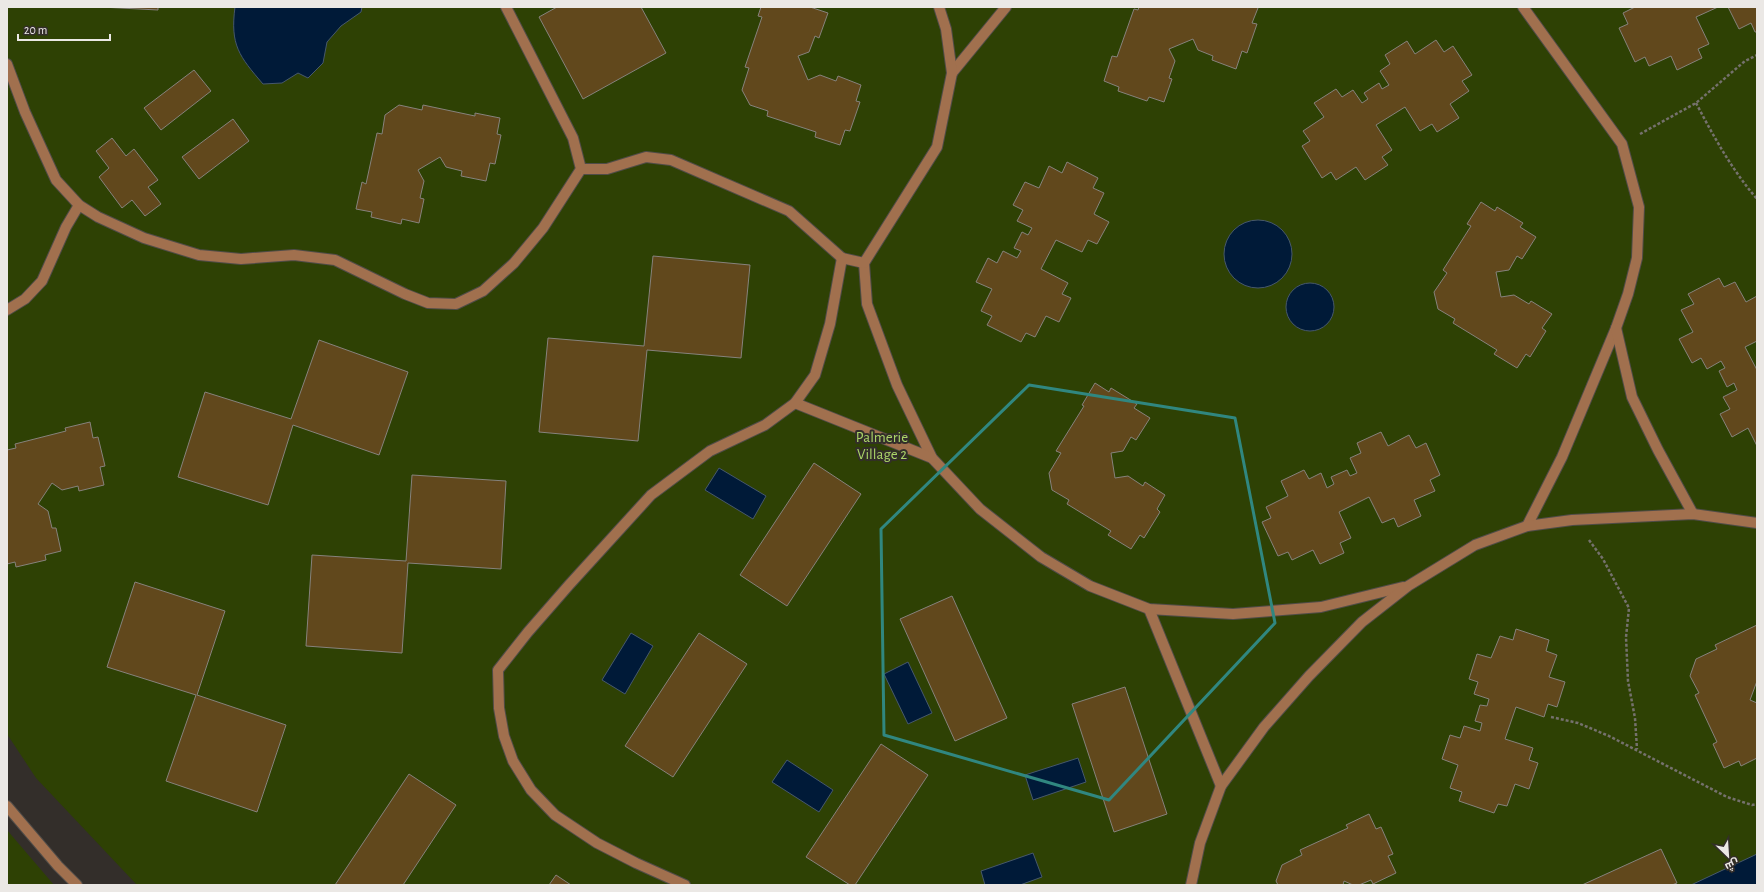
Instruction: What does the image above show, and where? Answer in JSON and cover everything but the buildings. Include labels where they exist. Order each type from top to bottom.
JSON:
[{"type":"street","points":[[7,64],[25,112],[56,180],[79,205],[98,217],[144,238],[199,255],[242,259],[294,255],[336,260],[405,294],[428,303],[456,304],[483,291],[514,263],[543,228],[581,169],[573,138],[506,7]]},
{"type":"street","points":[[939,7],[946,29],[952,73],[937,146],[864,263],[867,304],[897,385],[932,458],[980,509],[1040,557],[1090,586],[1149,609],[1233,614],[1321,607],[1408,586]]},
{"type":"street","points":[[952,73],[1006,7]]},
{"type":"street","points":[[1523,7],[1622,144],[1639,207],[1637,258],[1628,294],[1616,328],[1562,457],[1527,526]]},
{"type":"street","points":[[581,169],[607,169],[646,157],[671,160],[789,210],[842,258],[864,263]]},
{"type":"street","points":[[7,310],[25,299],[42,281],[66,227],[79,205]]},
{"type":"street","points":[[685,885],[636,863],[597,843],[555,815],[530,790],[513,761],[504,736],[499,708],[498,670],[528,632],[569,585],[651,495],[710,451],[765,425],[795,403],[815,375],[830,324],[842,258]]},
{"type":"street","points":[[1616,328],[1632,397],[1658,450],[1693,514]]},
{"type":"street","points":[[795,403],[932,458]]},
{"type":"street","points":[[1191,885],[1200,843],[1221,786],[1264,727],[1309,676],[1362,622],[1408,586],[1475,545],[1527,526],[1572,520],[1693,514],[1757,523]]},
{"type":"street","points":[[1149,609],[1221,786]]},
{"type":"street","points":[[7,806],[58,866],[77,885]]},
{"type":"path","points":[[1622,144],[1696,102],[1745,61],[1757,55]]},
{"type":"path","points":[[1696,102],[1712,133],[1741,181],[1757,199]]},
{"type":"path","points":[[1572,520],[1585,534],[1603,559],[1618,584],[1629,608],[1626,637],[1628,681],[1635,718],[1637,750]]},
{"type":"path","points":[[1551,717],[1578,723],[1637,750],[1727,797],[1752,805],[1757,804]]},
{"type":"highlighted area","points":[[1029,385],[1235,418],[1275,623],[1109,800],[884,735],[881,529]]},
{"type":"green space","name":"Palmerie Village 2","points":[[7,7],[1757,7],[1757,885],[137,885],[36,778],[7,734]]},
{"type":"green space","points":[[7,830],[54,885],[7,885]]},
{"type":"water","points":[[235,7],[362,7],[361,12],[341,26],[327,42],[323,63],[308,78],[298,73],[282,83],[263,84],[242,57],[235,41]]},
{"type":"water","points":[[1251,220],[1265,220],[1277,226],[1286,235],[1292,247],[1290,267],[1282,278],[1271,286],[1265,288],[1251,288],[1245,286],[1234,278],[1226,267],[1224,261],[1224,247],[1226,241],[1234,230],[1245,222]]},
{"type":"water","points":[[1310,283],[1319,285],[1327,290],[1332,298],[1334,307],[1332,316],[1327,324],[1319,329],[1310,331],[1301,329],[1293,324],[1288,316],[1286,307],[1288,298],[1293,290],[1301,285]]},
{"type":"water","points":[[719,468],[766,496],[753,519],[705,490]]},
{"type":"water","points":[[631,633],[653,646],[625,694],[602,680]]},
{"type":"water","points":[[908,662],[932,713],[908,724],[884,674]]},
{"type":"water","points":[[1078,758],[1086,782],[1033,800],[1025,775]]},
{"type":"water","points":[[787,760],[833,790],[819,812],[772,782]]},
{"type":"water","points":[[1033,853],[1042,877],[1020,885],[985,885],[981,871]]},
{"type":"water","points":[[1757,854],[1757,885],[1691,885]]}]
